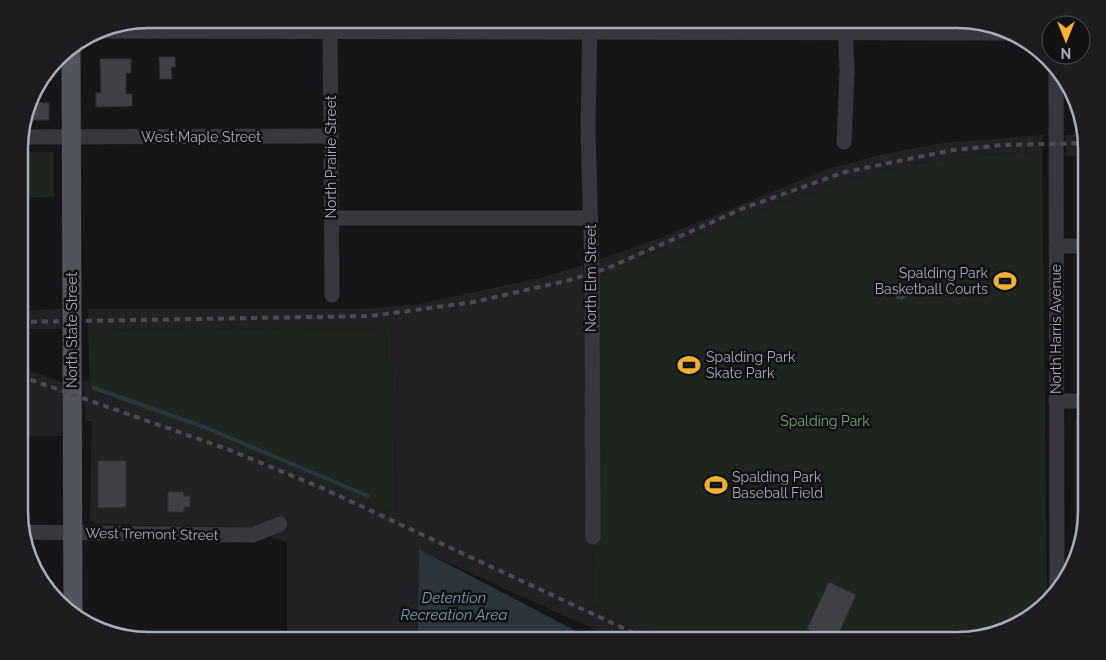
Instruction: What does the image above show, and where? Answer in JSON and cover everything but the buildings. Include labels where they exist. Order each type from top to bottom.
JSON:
[{"type":"main road","name":"North State Street","points":[[71,56],[73,605]]},
{"type":"street","points":[[126,30],[236,28]]},
{"type":"street","name":"North Prairie Street","points":[[330,28],[332,296]]},
{"type":"street","name":"North Elm Street","points":[[590,28],[588,128],[593,537]]},
{"type":"street","points":[[844,142],[845,28]]},
{"type":"street","points":[[892,28],[989,32]]},
{"type":"street","name":"North Harris Avenue","points":[[1056,79],[1057,579]]},
{"type":"street","name":"West Maple Street","points":[[29,137],[331,136]]},
{"type":"street","points":[[332,218],[590,218]]},
{"type":"street","points":[[1056,246],[1078,246]]},
{"type":"street","points":[[1056,401],[1078,401]]},
{"type":"street","name":"West Tremont Street","points":[[30,532],[253,536],[280,524]]},
{"type":"shaded area","points":[[1043,135],[1042,151],[974,156],[912,164],[596,278],[596,261],[662,237],[828,169],[875,156],[941,143]]},
{"type":"shaded area","points":[[1066,135],[1077,135],[1078,156],[1066,156]]},
{"type":"shaded area","points":[[583,265],[593,456],[593,605],[652,632],[600,632],[420,550],[418,632],[287,632],[287,543],[247,527],[95,524],[90,520],[92,421],[85,421],[84,381],[89,380],[90,389],[396,511],[391,329],[131,330],[88,334],[88,309],[364,309],[420,304],[539,278]]},
{"type":"shaded area","points":[[61,309],[61,329],[28,329],[28,311]]},
{"type":"shaded area","points":[[28,371],[62,382],[62,436],[28,436]]},
{"type":"shaded area","points":[[1075,417],[1078,417],[1078,519],[1075,539]]},
{"type":"green space","name":"Spalding Park","points":[[1042,151],[1047,592],[1025,612],[1011,620],[981,630],[965,632],[652,632],[593,605],[596,278],[747,216],[845,182],[912,164],[974,156]]},
{"type":"green space","points":[[28,152],[54,152],[54,197],[28,198]]},
{"type":"green space","points":[[391,329],[396,512],[90,389],[88,334],[130,330]]},
{"type":"water","name":"Detention Recreation Area","points":[[419,549],[578,632],[418,632]]},
{"type":"waterway","points":[[94,388],[204,427],[368,496]]},
{"type":"railway","points":[[28,322],[371,316],[474,302],[570,280],[608,268],[744,208],[845,172],[953,150],[1003,145],[1078,143]]},
{"type":"railway","points":[[28,379],[227,449],[322,488],[632,632]]},
{"type":"place","name":"Spalding Park Basketball Courts","points":[[1005,281]]},
{"type":"place","name":"Spalding Park Skate Park","points":[[689,365]]},
{"type":"place","name":"Spalding Park Baseball Field","points":[[716,485]]}]
